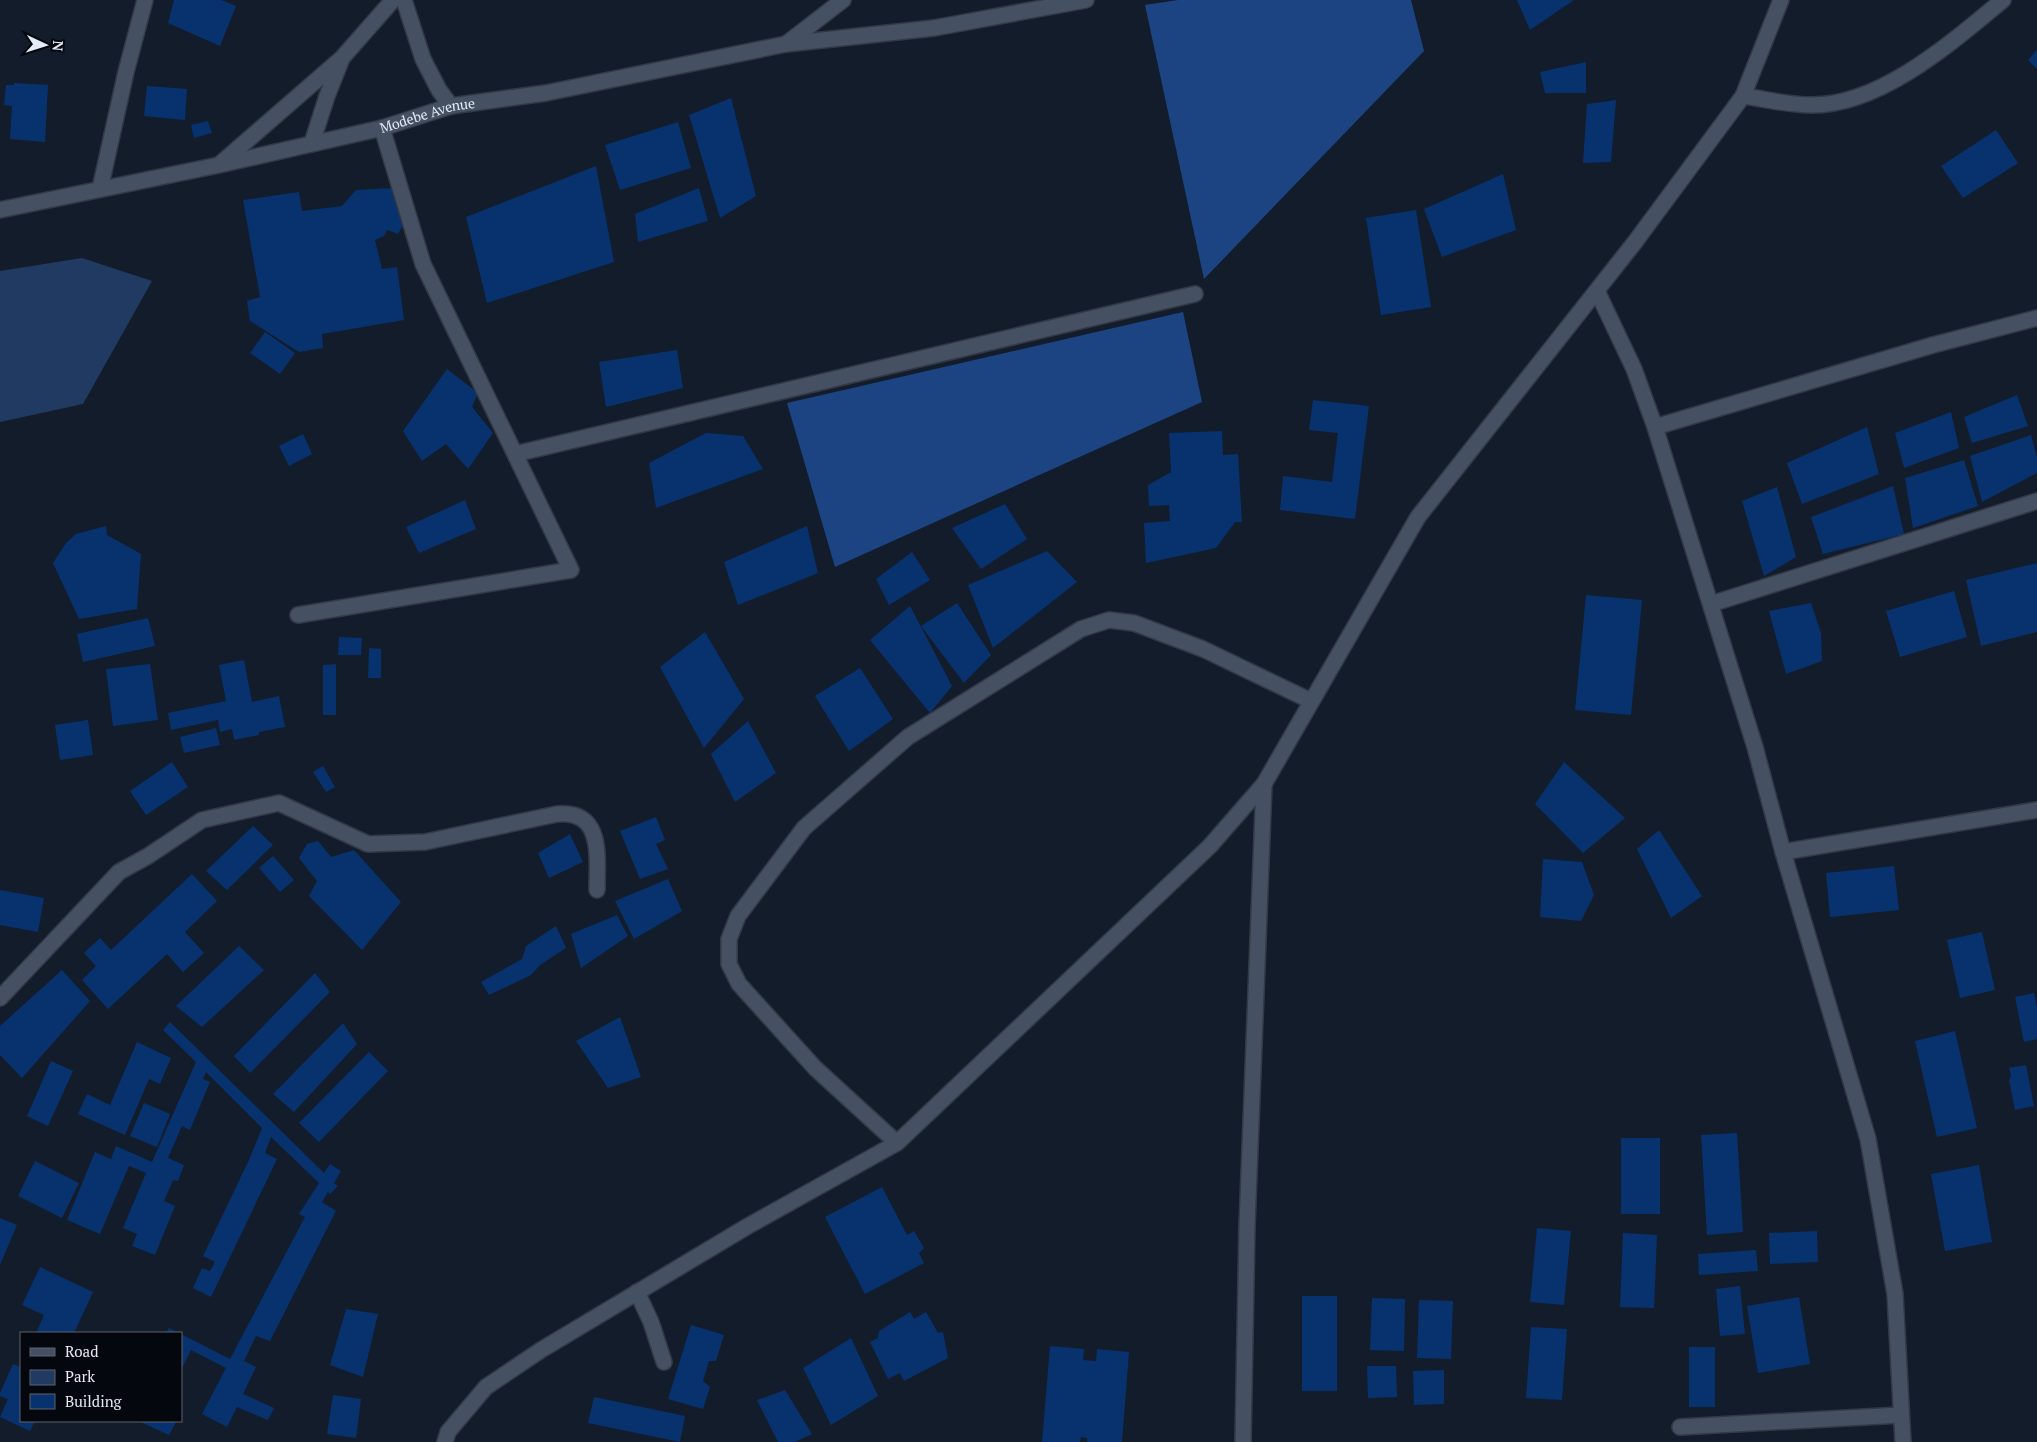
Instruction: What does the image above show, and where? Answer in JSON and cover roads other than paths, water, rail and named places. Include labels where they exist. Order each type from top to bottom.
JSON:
[{"type":"street","points":[[100,189],[126,72],[145,0]]},
{"type":"street","points":[[219,165],[342,58],[393,0]]},
{"type":"street","points":[[404,0],[423,59],[451,106]]},
{"type":"street","name":"Modebe Avenue","points":[[0,210],[219,165],[382,128],[451,106],[546,93],[786,44],[843,0]]},
{"type":"street","points":[[786,44],[934,28],[1086,0]]},
{"type":"street","points":[[445,1442],[448,1432],[486,1387],[541,1350],[748,1226],[897,1143],[1210,846],[1264,784],[1418,517],[1635,242],[1743,96],[1782,0]]},
{"type":"street","points":[[1743,96],[1810,105],[1848,101],[1884,87],[1952,41],[2003,0]]},
{"type":"street","points":[[312,143],[342,58]]},
{"type":"street","points":[[298,615],[570,570],[423,264],[382,128]]},
{"type":"street","points":[[1597,291],[1634,370],[1655,427],[1755,746],[1783,852],[1868,1139],[1896,1294],[1903,1442]]},
{"type":"street","points":[[515,454],[1195,294]]},
{"type":"street","points":[[1655,427],[1933,345],[2037,318]]},
{"type":"street","points":[[1711,604],[2037,501]]},
{"type":"street","points":[[897,1143],[815,1068],[739,984],[729,964],[729,939],[738,916],[804,828],[908,737],[1081,628],[1109,620],[1134,623],[1203,649],[1311,701]]},
{"type":"street","points":[[1243,1442],[1247,1226],[1264,784]]},
{"type":"street","points":[[0,998],[119,872],[148,856],[202,820],[279,803],[368,844],[425,842],[557,814],[579,815],[588,823],[596,842],[597,890]]},
{"type":"street","points":[[1783,852],[2037,810]]},
{"type":"street","points":[[637,1292],[651,1322],[664,1362]]},
{"type":"street","points":[[1680,1427],[1901,1415]]}]
